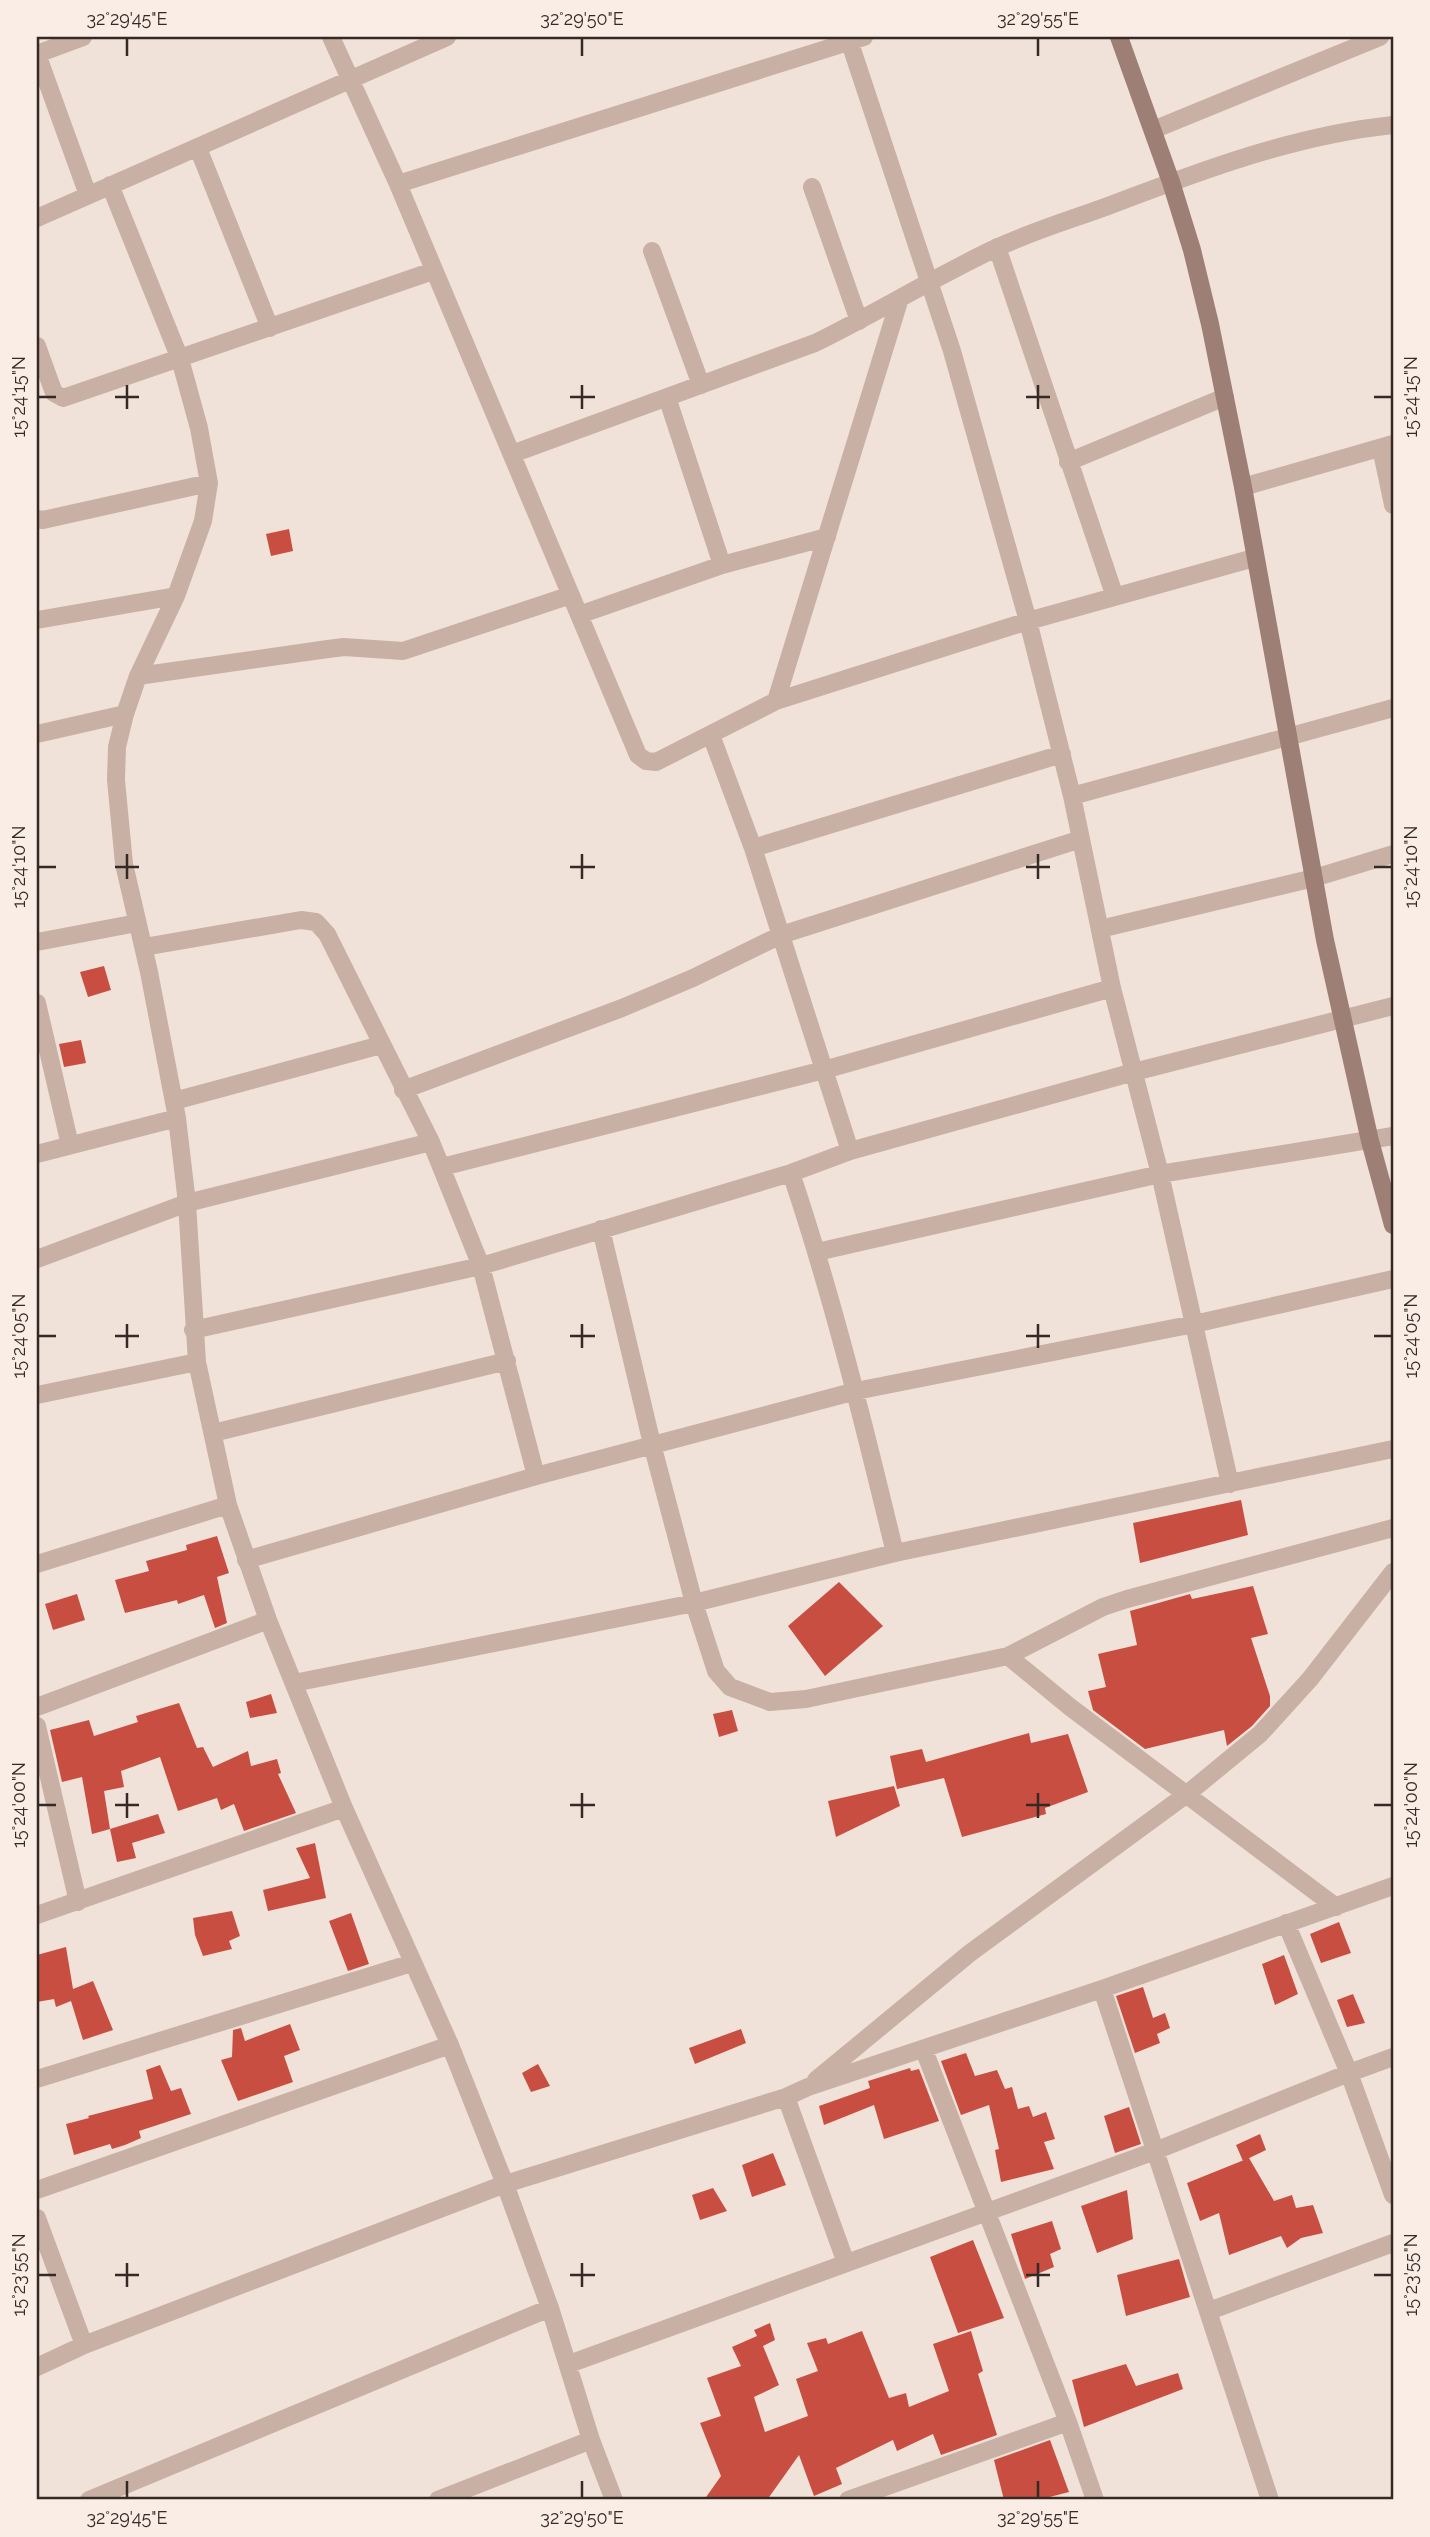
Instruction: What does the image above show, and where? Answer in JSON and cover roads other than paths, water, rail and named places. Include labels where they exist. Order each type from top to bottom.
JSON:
[{"type":"street","points":[[82,37],[37,54],[88,195]]},
{"type":"street","points":[[331,37],[398,184],[638,755],[646,761],[656,762],[776,701],[1028,621],[1254,558]]},
{"type":"street","points":[[37,218],[447,37]]},
{"type":"street","points":[[1119,37],[1171,183],[1202,289],[1243,487],[1254,558],[1342,1020],[1393,1225]]},
{"type":"street","points":[[1153,130],[1352,42],[1380,37]]},
{"type":"street","points":[[398,184],[854,38],[930,281],[1028,621],[1072,796],[1112,988],[1160,1174],[1230,1484]]},
{"type":"street","points":[[512,453],[815,343],[998,247],[1171,183],[1318,137],[1393,125]]},
{"type":"street","points":[[198,148],[270,328]]},
{"type":"street","points":[[110,185],[180,359],[199,428],[209,483],[203,521],[176,596],[138,676],[125,714],[117,747],[116,780],[124,864],[144,947],[175,1110],[187,1203],[197,1362],[228,1505],[268,1620],[344,1808],[450,2045],[505,2184],[569,2364],[591,2440],[614,2500]]},
{"type":"street","points":[[812,187],[859,321]]},
{"type":"street","points":[[998,247],[1115,597]]},
{"type":"street","points":[[652,251],[701,385]]},
{"type":"street","points":[[37,346],[54,393],[63,398],[433,271]]},
{"type":"street","points":[[776,701],[900,298]]},
{"type":"street","points":[[667,397],[722,565]]},
{"type":"street","points":[[1068,462],[1225,397]]},
{"type":"street","points":[[1243,487],[1387,446],[1393,505]]},
{"type":"street","points":[[37,519],[43,520],[209,483]]},
{"type":"street","points":[[579,615],[722,565],[827,537]]},
{"type":"street","points":[[37,620],[176,596]]},
{"type":"street","points":[[138,676],[344,647],[403,650],[570,596]]},
{"type":"street","points":[[1072,796],[1393,708]]},
{"type":"street","points":[[37,734],[125,714]]},
{"type":"street","points":[[711,735],[753,848],[850,1151]]},
{"type":"street","points":[[753,848],[1062,754]]},
{"type":"street","points":[[403,1090],[622,1008],[694,978],[781,935],[1081,839]]},
{"type":"street","points":[[1100,929],[1314,878],[1393,854]]},
{"type":"street","points":[[37,942],[135,914]]},
{"type":"street","points":[[144,947],[301,920],[316,922],[327,934],[431,1142],[481,1266],[536,1475]]},
{"type":"street","points":[[442,1167],[824,1070],[1112,988]]},
{"type":"street","points":[[194,1330],[481,1266],[791,1173],[850,1151],[1135,1072],[1393,1006]]},
{"type":"street","points":[[37,1010],[69,1145]]},
{"type":"street","points":[[37,1154],[381,1045]]},
{"type":"street","points":[[817,1252],[1160,1174],[1393,1136]]},
{"type":"street","points":[[37,1259],[187,1203],[431,1142]]},
{"type":"street","points":[[791,1173],[817,1252],[856,1391],[895,1553]]},
{"type":"street","points":[[601,1229],[652,1444],[694,1603],[716,1671],[730,1687],[770,1702],[806,1699],[1008,1656],[1103,1607],[1127,1598],[1393,1528]]},
{"type":"street","points":[[246,1560],[536,1475],[856,1391],[1195,1324],[1393,1279]]},
{"type":"street","points":[[213,1433],[507,1361]]},
{"type":"street","points":[[37,1395],[197,1362]]},
{"type":"street","points":[[294,1683],[694,1603],[895,1553],[1393,1449]]},
{"type":"street","points":[[37,1564],[228,1505]]},
{"type":"street","points":[[808,2087],[970,1953],[1187,1794],[1260,1734],[1310,1679],[1393,1572]]},
{"type":"street","points":[[37,1707],[268,1620]]},
{"type":"street","points":[[1008,1656],[1060,1699],[1336,1907]]},
{"type":"street","points":[[37,1727],[78,1902]]},
{"type":"street","points":[[37,1915],[344,1808]]},
{"type":"street","points":[[37,2367],[84,2345],[505,2184],[786,2097],[808,2087],[1102,1989],[1393,1886]]},
{"type":"street","points":[[1286,1923],[1349,2073],[1393,2194]]},
{"type":"street","points":[[37,2079],[412,1962]]},
{"type":"street","points":[[1102,1989],[1270,2500]]},
{"type":"street","points":[[37,2190],[450,2045]]},
{"type":"street","points":[[924,2050],[1068,2422],[1095,2500]]},
{"type":"street","points":[[569,2364],[1156,2151],[1393,2057]]},
{"type":"street","points":[[786,2097],[846,2263]]},
{"type":"street","points":[[37,2218],[84,2345]]},
{"type":"street","points":[[1209,2311],[1393,2243]]},
{"type":"street","points":[[89,2500],[550,2308]]},
{"type":"street","points":[[848,2500],[1068,2422]]},
{"type":"street","points":[[438,2500],[591,2440]]}]
